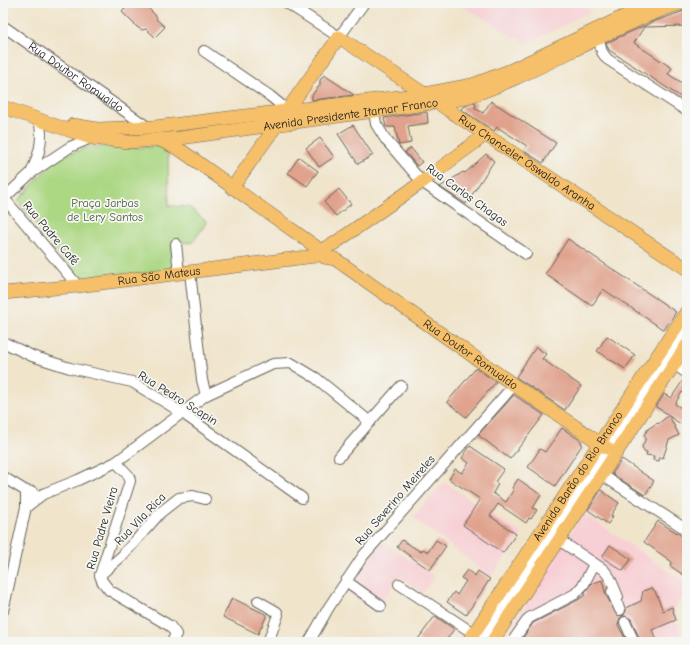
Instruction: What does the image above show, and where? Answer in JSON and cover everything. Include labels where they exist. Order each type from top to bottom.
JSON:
[{"type":"main road","name":"Avenida Presidente Itamar Franco","points":[[3,98],[82,127],[104,129],[149,128],[424,94],[472,85],[493,78],[652,3]]},
{"type":"main road","name":"Avenida Presidente Itamar Franco","points":[[181,144],[276,125],[461,99],[492,90],[659,10],[682,3]]},
{"type":"main road","name":"Rua Chanceler Oswaldo Aranha","points":[[339,37],[687,269]]},
{"type":"main road","points":[[232,188],[339,37]]},
{"type":"main road","points":[[3,107],[91,138]]},
{"type":"main road","points":[[268,113],[276,125]]},
{"type":"main road","name":"Rua São Mateus","points":[[3,294],[185,273],[325,252],[422,182],[485,134]]},
{"type":"main road","name":"Rua Doutor Romualdo","points":[[91,138],[129,142],[158,140],[181,144],[232,188],[514,385],[608,448]]},
{"type":"main road","name":"Avenida Barão do Rio Branco","points":[[479,640],[602,475],[608,448],[687,311]]},
{"type":"main road","name":"Avenida Barão do Rio Branco","points":[[479,640],[608,448],[670,362],[687,345]]},
{"type":"street","name":"Rua Chanceler Oswaldo Aranha","points":[[287,3],[339,37]]},
{"type":"street","points":[[339,37],[364,3]]},
{"type":"street","name":"Rua Doutor Romualdo","points":[[3,26],[149,128]]},
{"type":"street","points":[[598,38],[602,52],[606,59],[687,111]]},
{"type":"street","points":[[204,51],[270,96],[287,110]]},
{"type":"street","points":[[268,113],[272,103],[270,96]]},
{"type":"street","name":"Rua Carlos Chagas","points":[[374,111],[376,124],[386,140],[422,182],[526,254]]},
{"type":"street","points":[[31,173],[41,146],[41,129],[38,120]]},
{"type":"street","points":[[4,199],[31,173],[70,147],[91,138]]},
{"type":"street","name":"Rua Padre Café","points":[[4,199],[78,286]]},
{"type":"street","points":[[176,244],[185,273],[202,380],[206,395]]},
{"type":"street","name":"Avenida Barão do Rio Branco","points":[[670,362],[687,329]]},
{"type":"street","name":"Rua Pedro Scapin","points":[[3,342],[32,356],[70,368],[132,382],[181,412],[302,498]]},
{"type":"street","points":[[670,362],[687,373]]},
{"type":"street","points":[[26,508],[43,494],[78,480],[116,462],[181,412],[206,395],[273,364],[291,364],[316,378],[370,422]]},
{"type":"street","name":"Rua Severino Meireles","points":[[309,642],[329,607],[363,556],[514,385]]},
{"type":"street","points":[[339,458],[401,386]]},
{"type":"street","name":"Avenida Barão do Rio Branco","points":[[555,537],[608,448]]},
{"type":"street","name":"Rua Padre Vieira","points":[[116,462],[130,476],[130,481],[100,575],[102,581],[109,590],[170,626],[176,634],[173,641]]},
{"type":"street","points":[[602,475],[687,530]]},
{"type":"street","points":[[3,477],[26,491],[43,494]]},
{"type":"street","points":[[3,611],[7,575],[26,508],[26,491]]},
{"type":"street","name":"Rua Vila Rica","points":[[100,575],[122,556],[161,512],[179,498],[193,496],[205,499]]},
{"type":"street","points":[[555,537],[608,574],[618,597]]},
{"type":"street","points":[[594,564],[597,570],[604,576],[620,610]]},
{"type":"street","points":[[512,642],[529,618],[575,594],[584,584],[594,564]]},
{"type":"street","points":[[346,581],[381,606]]},
{"type":"street","points":[[399,584],[479,640]]},
{"type":"street","points":[[258,601],[277,612],[278,615],[268,642]]},
{"type":"street","points":[[625,622],[634,642]]},
{"type":"shaded area","points":[[457,3],[578,3],[591,11],[527,44]]},
{"type":"shaded area","points":[[444,482],[522,534],[491,577],[413,517]]},
{"type":"shaded area","points":[[583,513],[687,584],[687,593],[683,594],[674,611],[683,642],[503,642]]},
{"type":"shaded area","points":[[382,542],[435,576],[423,593],[399,576],[381,603],[370,596],[364,605],[347,592]]},
{"type":"green space","name":"Praça Jarbas de Lery Santos","points":[[91,146],[127,148],[161,146],[168,154],[169,206],[189,207],[207,222],[192,243],[172,241],[174,271],[80,281],[18,201],[51,164],[60,157]]},
{"type":"building","points":[[118,3],[141,3],[145,5],[157,17],[156,19],[165,27],[155,37],[146,29],[142,30],[137,27],[122,12],[125,9]]},
{"type":"building","points":[[687,10],[687,26],[644,27],[634,43],[672,68],[668,74],[687,86],[687,101],[609,50],[606,43],[655,21]]},
{"type":"building","points":[[324,75],[354,95],[312,100],[312,95],[320,85],[320,80]]},
{"type":"building","points":[[491,101],[556,143],[543,163],[524,151],[527,146],[497,127],[494,131],[461,109],[476,102],[475,108],[483,113]]},
{"type":"building","points":[[427,112],[428,123],[408,126],[411,143],[399,145],[395,127],[386,127],[384,118]]},
{"type":"building","points":[[353,125],[373,155],[358,164],[338,134]]},
{"type":"building","points":[[320,138],[334,157],[319,167],[306,148]]},
{"type":"building","points":[[411,148],[422,162],[417,166],[405,152]]},
{"type":"building","points":[[486,154],[494,161],[466,204],[440,187],[463,172],[465,173]]},
{"type":"building","points":[[299,157],[318,171],[307,186],[288,173]]},
{"type":"building","points":[[339,189],[351,204],[336,216],[324,202]]},
{"type":"building","points":[[568,239],[676,312],[664,330],[603,289],[592,306],[545,274]]},
{"type":"building","points":[[607,336],[635,355],[625,369],[597,351]]},
{"type":"building","points":[[536,347],[546,354],[542,359],[581,386],[565,410],[516,377]]},
{"type":"building","points":[[476,368],[496,382],[466,417],[447,402]]},
{"type":"building","points":[[684,379],[687,379],[687,395],[682,392],[675,404],[687,412],[687,428],[669,416],[679,435],[669,440],[663,458],[660,457],[659,461],[653,460],[654,456],[646,455],[647,452],[644,451],[642,447],[646,438],[644,435],[648,429],[657,423],[658,424],[669,415],[656,407],[664,394],[671,398]]},
{"type":"building","points":[[514,395],[544,415],[510,459],[478,435]]},
{"type":"building","points":[[562,428],[581,441],[582,445],[555,486],[528,467],[540,449],[545,452]]},
{"type":"building","points":[[470,446],[504,469],[495,482],[498,484],[493,493],[506,502],[518,479],[541,495],[533,508],[537,510],[531,519],[529,518],[526,523],[498,504],[490,516],[516,534],[503,553],[463,525],[480,499],[449,479],[455,469],[462,473],[469,463],[462,458]]},
{"type":"building","points":[[622,459],[654,481],[645,495],[612,474]]},
{"type":"building","points":[[601,490],[619,503],[611,515],[613,516],[608,524],[588,510]]},
{"type":"building","points":[[658,521],[687,539],[687,577],[670,566],[672,562],[644,542]]},
{"type":"building","points":[[402,540],[421,552],[423,549],[428,552],[436,540],[446,546],[430,570],[397,547]]},
{"type":"building","points":[[610,545],[631,559],[623,571],[602,557]]},
{"type":"building","points":[[467,570],[475,576],[478,571],[490,579],[466,615],[447,602],[454,592],[457,595],[466,581],[461,578]]},
{"type":"building","points":[[602,580],[606,595],[617,615],[623,616],[626,608],[641,601],[643,591],[651,588],[655,591],[663,611],[672,607],[676,620],[652,630],[658,642],[641,642],[631,619],[625,616],[620,618],[618,625],[627,642],[520,642],[533,623],[578,600],[585,595],[585,592],[591,584]]},
{"type":"building","points":[[232,598],[267,615],[258,634],[223,617]]},
{"type":"building","points":[[435,616],[454,629],[445,642],[422,642],[418,639]]}]
